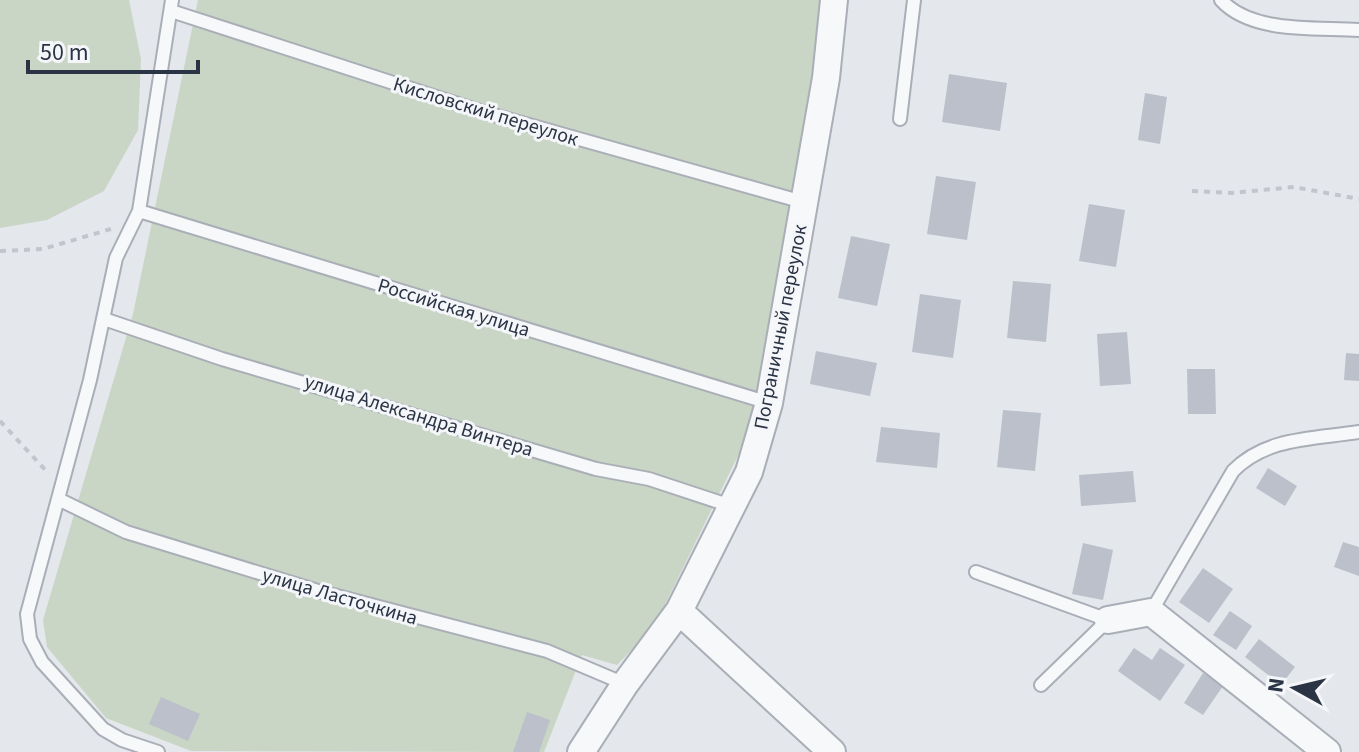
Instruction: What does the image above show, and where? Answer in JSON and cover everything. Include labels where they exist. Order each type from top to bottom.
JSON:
[{"type":"street","name":"Пограничный переулок","points":[[581,752],[625,684],[679,611],[749,472],[769,403],[826,78],[834,0]]},
{"type":"street","points":[[679,611],[832,752]]},
{"type":"street","points":[[1108,620],[1151,612],[1327,752]]},
{"type":"lane","points":[[900,119],[914,0]]},
{"type":"lane","points":[[1221,0],[1230,10],[1251,20],[1359,30]]},
{"type":"lane","name":"Кисловский переулок","points":[[172,6],[483,112],[803,202]]},
{"type":"lane","points":[[158,752],[122,740],[103,729],[42,662],[30,639],[27,614],[104,319],[116,258],[136,216],[172,6]]},
{"type":"lane","name":"Российская улица","points":[[136,216],[769,403]]},
{"type":"lane","name":"улица Александра Винтера","points":[[104,319],[222,359],[596,469],[649,479],[734,507]]},
{"type":"lane","points":[[1151,612],[1233,471],[1247,456],[1264,447],[1359,432]]},
{"type":"lane","name":"улица Ласточкина","points":[[59,493],[126,532],[318,591],[547,651],[625,684]]},
{"type":"lane","points":[[976,572],[1108,620],[1041,685]]},
{"type":"path","points":[[1192,191],[1231,193],[1294,187],[1359,199]]},
{"type":"path","points":[[0,251],[43,249],[136,216]]},
{"type":"path","points":[[0,421],[59,493]]},
{"type":"green space","points":[[0,0],[129,0],[141,59],[138,130],[104,191],[47,220],[0,228]]},
{"type":"green space","points":[[198,0],[826,0],[755,421],[654,627],[617,665],[582,655],[544,752],[191,751],[106,718],[47,647],[43,620],[133,314]]},
{"type":"building","points":[[949,74],[1007,83],[1000,131],[942,122]]},
{"type":"building","points":[[1145,93],[1167,97],[1160,144],[1138,140]]},
{"type":"building","points":[[936,176],[976,182],[967,240],[927,234]]},
{"type":"building","points":[[1089,204],[1125,210],[1116,267],[1079,261]]},
{"type":"building","points":[[851,236],[890,244],[877,306],[838,298]]},
{"type":"building","points":[[1013,281],[1051,284],[1046,342],[1007,338]]},
{"type":"building","points":[[920,294],[961,300],[953,358],[912,352]]},
{"type":"building","points":[[1127,332],[1131,384],[1100,386],[1097,334]]},
{"type":"building","points":[[816,351],[877,363],[870,396],[810,384]]},
{"type":"building","points":[[1346,353],[1359,354],[1359,381],[1344,380]]},
{"type":"building","points":[[1187,369],[1215,369],[1216,414],[1188,414]]},
{"type":"building","points":[[1003,410],[1041,413],[1035,471],[997,467]]},
{"type":"building","points":[[881,427],[940,433],[937,468],[876,462]]},
{"type":"building","points":[[1268,468],[1297,486],[1285,506],[1256,488]]},
{"type":"building","points":[[1133,471],[1136,502],[1081,506],[1079,475]]},
{"type":"building","points":[[1343,542],[1359,547],[1359,576],[1334,567]]},
{"type":"building","points":[[1083,543],[1113,550],[1103,600],[1072,594]]},
{"type":"building","points":[[1203,568],[1233,589],[1209,623],[1179,602]]},
{"type":"building","points":[[1230,611],[1252,626],[1236,650],[1213,635]]},
{"type":"building","points":[[1259,639],[1295,667],[1281,685],[1245,657]]},
{"type":"building","points":[[1134,648],[1152,660],[1160,648],[1185,665],[1160,701],[1118,671]]},
{"type":"building","points":[[1203,673],[1223,686],[1203,715],[1184,703]]},
{"type":"building","points":[[161,697],[200,714],[188,741],[149,724]]},
{"type":"building","points":[[527,712],[550,720],[539,752],[513,752]]}]
